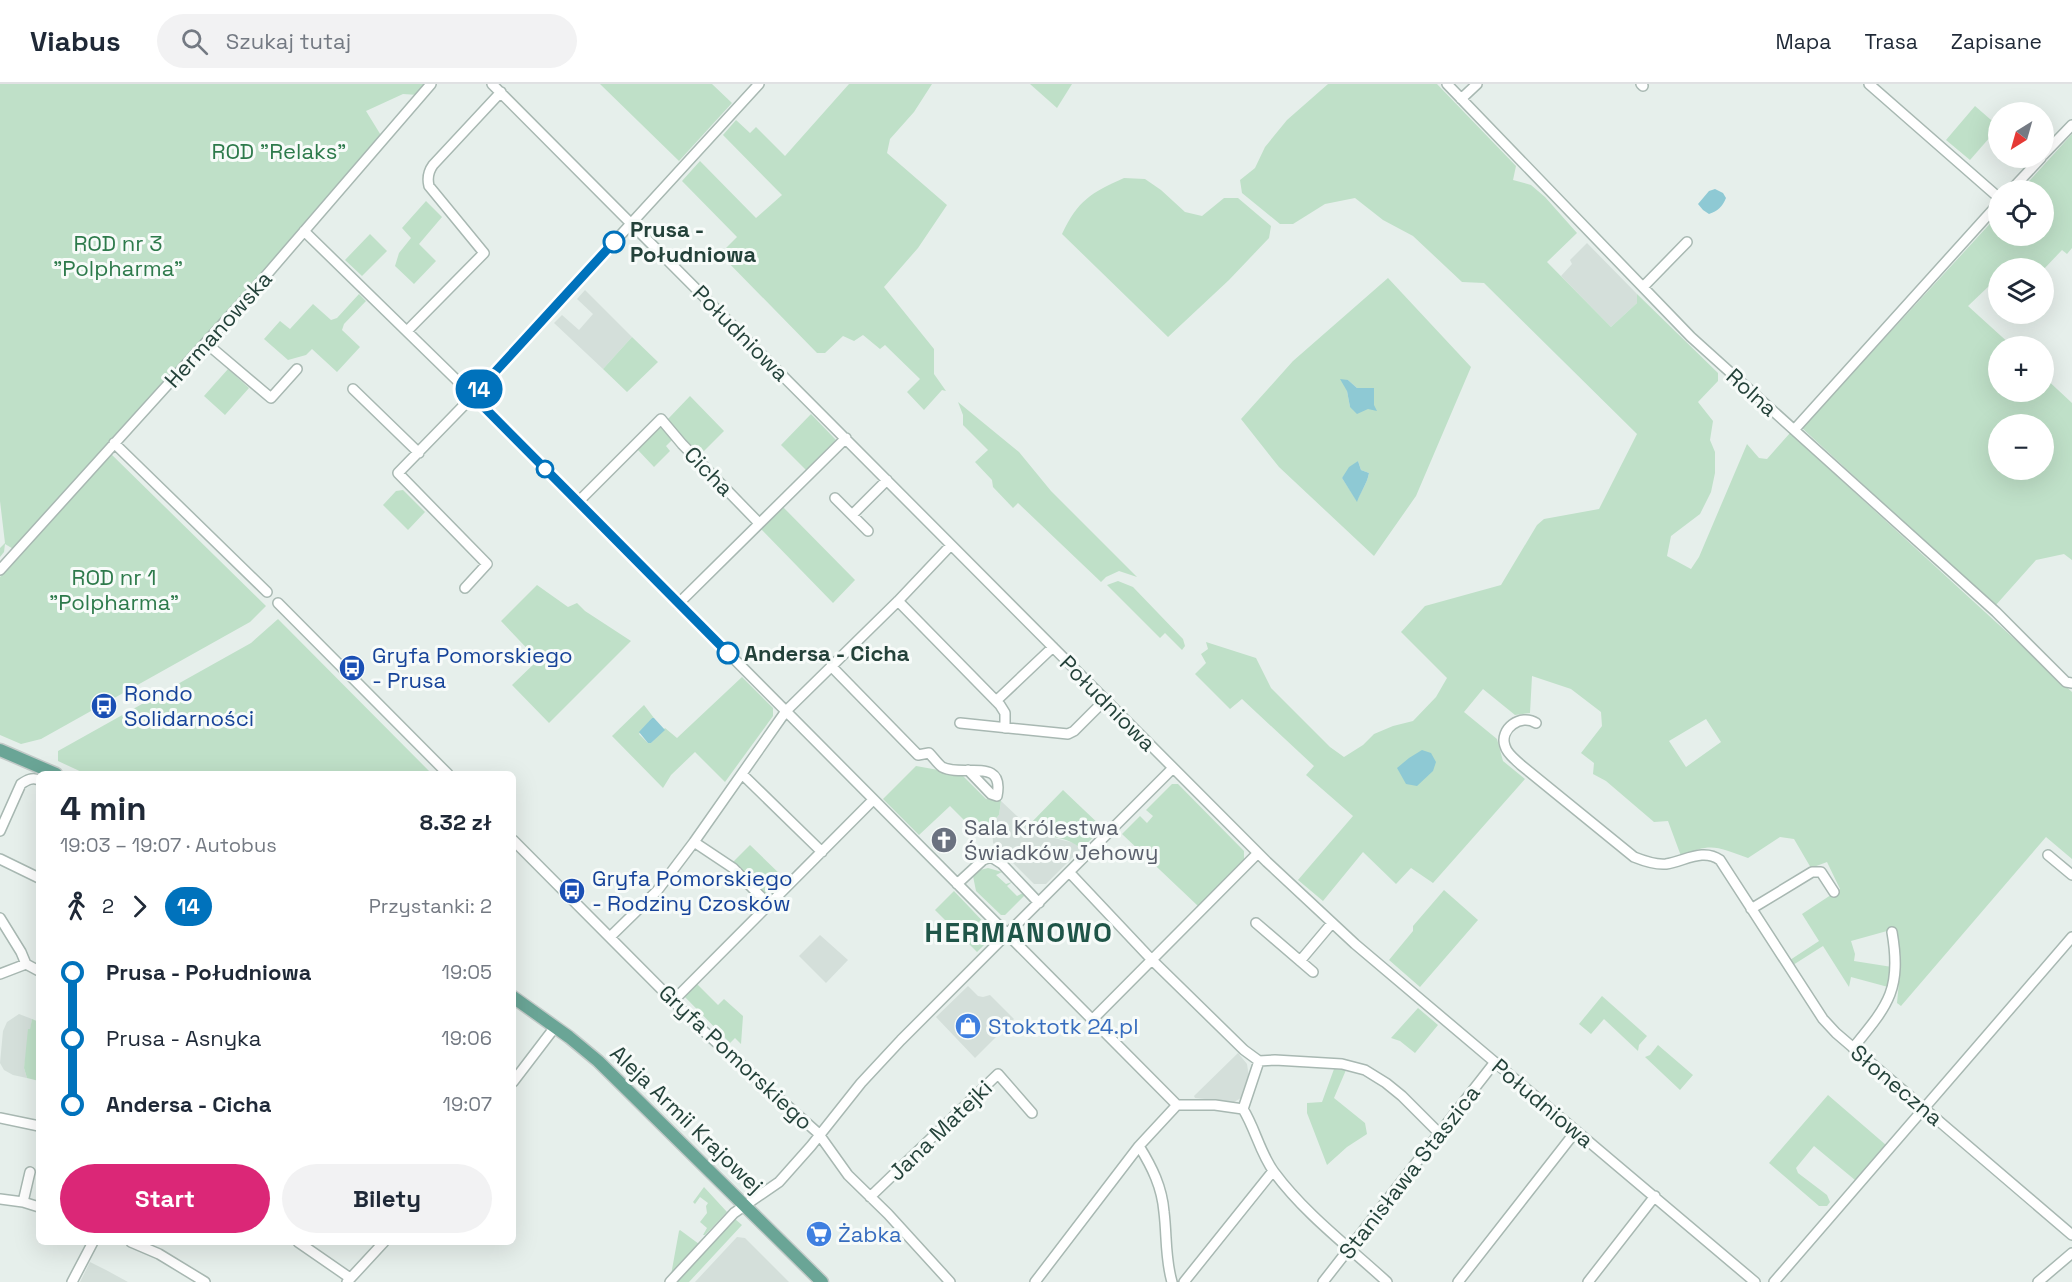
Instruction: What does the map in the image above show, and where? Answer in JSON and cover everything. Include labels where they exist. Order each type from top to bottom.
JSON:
[{"type":"main road","points":[[0,750],[49,771]]},
{"type":"main road","name":"Aleja Armii Krajowej","points":[[516,999],[598,1061],[822,1282]]},
{"type":"street","name":"Hermanowska","points":[[0,570],[206,343],[431,84]]},
{"type":"street","name":"Południowa","points":[[492,84],[1258,853],[1332,923],[1755,1282]]},
{"type":"street","points":[[465,588],[487,564],[398,473],[473,396],[759,84]]},
{"type":"street","name":"Rolna","points":[[1447,84],[1691,337],[1996,612],[2066,682],[2072,683]]},
{"type":"street","points":[[1461,99],[1477,84]]},
{"type":"street","points":[[1869,84],[1988,188]]},
{"type":"street","points":[[407,331],[484,253],[429,186],[427,178],[433,165],[501,92]]},
{"type":"street","points":[[2054,144],[2072,125]]},
{"type":"street","points":[[2020,180],[2031,168]]},
{"type":"street","points":[[1794,430],[1988,215]]},
{"type":"street","points":[[304,231],[473,396],[1177,1105],[1215,1105],[1243,1109]]},
{"type":"street","points":[[1643,287],[1687,242]]},
{"type":"street","points":[[206,343],[271,398],[297,369]]},
{"type":"street","points":[[353,389],[419,453]]},
{"type":"street","name":"Cicha","points":[[578,502],[661,419],[682,444],[758,522]]},
{"type":"street","points":[[678,604],[758,522],[846,438]]},
{"type":"street","points":[[114,443],[267,592]]},
{"type":"street","points":[[852,515],[887,480]]},
{"type":"street","points":[[835,498],[868,531]]},
{"type":"street","points":[[610,937],[657,891],[786,711],[898,601],[951,545]]},
{"type":"street","points":[[898,601],[996,701],[1005,713],[1005,728]]},
{"type":"street","points":[[278,603],[445,771]]},
{"type":"street","points":[[996,701],[1053,647]]},
{"type":"street","points":[[831,666],[918,755],[929,753],[943,767],[968,770]]},
{"type":"street","points":[[960,723],[1068,734],[1106,700]]},
{"type":"street","name":"Słoneczna","points":[[1536,723],[1530,719],[1521,719],[1513,725],[1505,734],[1504,744],[1507,751],[1541,782],[1634,857],[1649,863],[1664,864],[1705,854],[1720,860],[1823,1019],[1853,1048],[2072,1235]]},
{"type":"street","points":[[670,1282],[732,1215],[779,1182],[869,1075],[1173,768]]},
{"type":"street","points":[[742,774],[822,852]]},
{"type":"street","points":[[0,831],[21,784],[27,779],[36,780]]},
{"type":"street","points":[[673,1001],[873,801]]},
{"type":"street","points":[[694,842],[733,868],[768,904]]},
{"type":"street","name":"Gryfa Pomorskiego","points":[[516,843],[673,1001],[818,1132],[841,1167],[950,1282]]},
{"type":"street","points":[[1093,1019],[1258,853]]},
{"type":"street","points":[[2048,855],[2072,875]]},
{"type":"street","points":[[957,884],[983,860],[991,857],[1002,864],[1039,903]]},
{"type":"street","points":[[0,859],[36,877]]},
{"type":"street","points":[[1751,909],[1812,872],[1821,872],[1834,892]]},
{"type":"street","points":[[1070,873],[1152,960],[1244,1050],[1259,1061],[1342,1064],[1365,1070],[1402,1096],[1439,1133]]},
{"type":"street","points":[[0,918],[26,964],[36,969]]},
{"type":"street","points":[[1256,923],[1312,972]]},
{"type":"street","points":[[1300,961],[1332,923]]},
{"type":"street","points":[[1853,1048],[1879,1017],[1889,999],[1896,963],[1892,932]]},
{"type":"street","points":[[1774,1282],[2072,937]]},
{"type":"street","points":[[0,974],[26,964]]},
{"type":"street","points":[[516,1078],[555,1027]]},
{"type":"street","points":[[1243,1109],[1259,1061]]},
{"type":"street","name":"Stanisława Staszica","points":[[1323,1282],[1495,1062]]},
{"type":"street","name":"Jana Matejki","points":[[870,1197],[998,1074],[1032,1113]]},
{"type":"street","points":[[1035,1282],[1138,1146],[1177,1105]]},
{"type":"street","points":[[1243,1109],[1273,1170],[1311,1213],[1387,1282]]},
{"type":"street","points":[[0,1118],[36,1125]]},
{"type":"street","points":[[1458,1282],[1576,1131]]},
{"type":"street","points":[[1138,1146],[1149,1162],[1158,1183],[1164,1211],[1166,1255],[1172,1282]]},
{"type":"street","points":[[1184,1282],[1273,1170]]},
{"type":"street","points":[[23,1202],[30,1172]]},
{"type":"street","points":[[1588,1282],[1655,1196]]},
{"type":"street","points":[[0,1199],[36,1206]]},
{"type":"street","points":[[72,1282],[91,1245]]},
{"type":"street","points":[[138,1245],[159,1254],[206,1282]]},
{"type":"street","points":[[302,1245],[349,1280],[381,1245]]},
{"type":"street","points":[[2038,1282],[2072,1253]]},
{"type":"shaded area","points":[[1587,243],[1637,294],[1637,303],[1611,327],[1561,276],[1572,264],[1570,260]]},
{"type":"shaded area","points":[[585,290],[632,337],[603,369],[554,323],[562,315],[579,330],[593,314],[577,299]]},
{"type":"shaded area","points":[[1001,801],[1035,833],[1074,843],[1081,849],[1046,884],[1034,884],[993,843],[992,824],[999,815]]},
{"type":"shaded area","points":[[820,935],[848,960],[826,983],[799,956]]},
{"type":"shaded area","points":[[968,986],[978,996],[990,995],[1014,1019],[975,1058],[936,1017]]},
{"type":"shaded area","points":[[19,1014],[32,1019],[24,1068],[27,1078],[4,1070],[0,1063],[3,1031],[7,1022]]},
{"type":"shaded area","points":[[1238,1053],[1247,1064],[1249,1077],[1241,1098],[1234,1102],[1195,1098],[1194,1096]]},
{"type":"shaded area","points":[[737,1237],[745,1238],[789,1282],[695,1282]]},
{"type":"shaded area","points":[[90,1262],[106,1270],[128,1282],[80,1282]]},
{"type":"green space","name":"ROD nr 3 \"Polpharma\"","points":[[0,84],[427,84],[418,95],[403,94],[366,111],[382,137],[15,550],[5,544],[4,552],[0,557],[0,548],[5,543],[0,501]]},
{"type":"green space","points":[[600,84],[712,84],[732,103],[679,161]]},
{"type":"green space","points":[[849,84],[932,84],[914,112],[890,139],[887,153],[947,205],[918,248],[884,287],[934,349],[934,374],[946,391],[942,390],[924,410],[907,392],[920,379],[885,345],[880,349],[863,335],[854,341],[843,336],[825,353],[817,353],[720,254],[737,237],[682,181],[700,161],[756,218],[782,195],[723,135],[736,120],[750,133],[756,127],[785,156]]},
{"type":"green space","points":[[1030,84],[1072,84],[1057,108]]},
{"type":"green space","points":[[1328,84],[1437,84],[1516,166],[1513,180],[1531,185],[1545,197],[1577,233],[1547,262],[1611,327],[1637,303],[1637,294],[1718,373],[1718,381],[1698,402],[1713,421],[1710,440],[1715,452],[1715,473],[1711,492],[1700,514],[1671,536],[1667,556],[1691,569],[1699,557],[1747,444],[1759,458],[1767,459],[1790,433],[2072,692],[2072,859],[2046,837],[1901,1006],[1897,1003],[1901,960],[1897,930],[1851,941],[1855,954],[1854,961],[1892,967],[1888,987],[1851,977],[1849,987],[1823,946],[1793,965],[1790,960],[1819,941],[1802,914],[1840,889],[1827,862],[1811,868],[1794,839],[1780,837],[1748,858],[1714,848],[1700,849],[1681,856],[1668,821],[1654,822],[1606,781],[1593,774],[1594,763],[1581,753],[1602,726],[1601,712],[1571,689],[1532,676],[1530,713],[1515,715],[1483,689],[1464,712],[1497,739],[1503,761],[1525,779],[1433,883],[1411,868],[1396,884],[1363,852],[1323,901],[1298,880],[1353,816],[1306,775],[1314,766],[1242,699],[1230,709],[1195,674],[1206,663],[1201,654],[1208,649],[1206,642],[1256,658],[1271,688],[1330,747],[1344,757],[1363,745],[1374,734],[1413,721],[1436,697],[1447,678],[1401,632],[1425,606],[1501,585],[1537,525],[1544,519],[1599,509],[1637,434],[1484,283],[1462,282],[1413,236],[1383,220],[1355,198],[1325,204],[1293,224],[1280,224],[1242,193],[1240,180],[1255,168],[1265,147],[1287,120]],"holes":[[[1706,719],[1721,742],[1686,767],[1669,741]]]},
{"type":"green space","points":[[1975,106],[1988,117],[1988,139],[1970,160],[1946,140]]},
{"type":"green space","points":[[2072,134],[2072,248],[2067,254],[2062,250],[2054,258],[1988,258],[1988,287],[1968,306],[2001,336],[1988,336],[1988,402],[2054,402],[2054,386],[2072,403],[2072,560],[2064,554],[2036,560],[1995,606],[1802,428],[1988,226],[1988,246],[2054,246],[2054,180],[2030,180],[2041,168],[2054,168],[2054,154]]},
{"type":"green space","points":[[1124,178],[1145,179],[1185,212],[1202,216],[1224,198],[1238,198],[1271,226],[1269,238],[1229,280],[1168,337],[1062,234],[1080,205],[1094,193]]},
{"type":"green space","points":[[426,201],[442,217],[419,244],[436,261],[414,284],[395,266],[399,253],[411,238],[402,228]]},
{"type":"green space","points":[[370,234],[387,251],[362,276],[345,260]]},
{"type":"green space","points":[[1388,278],[1471,367],[1416,496],[1374,556],[1279,467],[1241,419],[1293,361]],"holes":[[[1348,380],[1357,388],[1374,388],[1373,405],[1350,407],[1347,391]],[[1358,461],[1361,470],[1369,473],[1357,501],[1342,478]]]},
{"type":"green space","points":[[359,294],[366,301],[344,324],[342,330],[360,347],[337,372],[312,349],[306,355],[288,360],[264,339],[280,321],[290,329],[313,304],[331,320],[337,318]]},
{"type":"green space","points":[[632,337],[658,362],[627,392],[603,369]]},
{"type":"green space","points":[[228,369],[249,388],[225,415],[204,396]]},
{"type":"green space","points":[[690,396],[724,431],[700,455],[667,420]]},
{"type":"green space","points":[[958,402],[1019,452],[1051,491],[1137,577],[1119,571],[1101,582],[1018,503],[1013,508],[993,487],[992,480],[975,462],[988,450],[963,425],[963,415]]},
{"type":"green space","points":[[811,414],[836,440],[806,470],[781,445]]},
{"type":"green space","points":[[662,425],[675,437],[666,446],[670,451],[654,467],[637,449]]},
{"type":"green space","name":"ROD nr 1 \"Polpharma\"","points":[[110,453],[266,606],[250,622],[41,739],[21,744],[0,735],[0,577]]},
{"type":"green space","points":[[403,490],[425,512],[408,530],[383,505],[396,491]]},
{"type":"green space","points":[[783,507],[855,580],[833,603],[761,529]]},
{"type":"green space","points":[[1118,581],[1133,587],[1183,639],[1185,646],[1182,650],[1165,633],[1160,638],[1107,585]]},
{"type":"green space","points":[[537,585],[568,607],[577,603],[585,611],[631,641],[549,723],[512,685],[538,660],[501,621]]},
{"type":"green space","points":[[278,619],[429,771],[80,771],[58,761],[58,751],[251,643]]},
{"type":"green space","points":[[742,677],[773,708],[773,716],[725,782],[695,752],[671,775],[663,788],[612,736],[644,705],[654,718],[639,734],[648,743],[651,743],[665,728],[677,738]]},
{"type":"green space","points":[[916,766],[961,774],[986,799],[1001,801],[999,815],[990,825],[965,821],[950,806],[919,835],[883,799]]},
{"type":"green space","points":[[1172,784],[1178,784],[1244,851],[1244,861],[1198,906],[1122,834],[1140,816],[1147,823],[1153,816],[1146,810]]},
{"type":"green space","points":[[1063,790],[1103,828],[1081,849],[1069,841],[1041,833],[1028,826]]},
{"type":"green space","points":[[750,845],[784,878],[764,898],[731,864]]},
{"type":"green space","points":[[988,868],[1002,872],[996,875],[1006,884],[1012,882],[1007,886],[1017,896],[1023,893],[1025,895],[1005,915],[1001,915],[976,891],[973,876],[980,870]]},
{"type":"green space","points":[[1444,890],[1478,920],[1420,987],[1389,960],[1413,931],[1413,926]]},
{"type":"green space","points":[[954,891],[992,931],[992,937],[977,952],[935,910]]},
{"type":"green space","points":[[696,983],[718,1005],[724,999],[743,1016],[741,1044],[735,1038],[730,1043],[683,995]]},
{"type":"green space","points":[[1602,996],[1647,1036],[1639,1045],[1638,1051],[1604,1019],[1591,1034],[1579,1024]]},
{"type":"green space","points":[[1418,1008],[1438,1025],[1415,1053],[1400,1041],[1391,1038]]},
{"type":"green space","points":[[32,1019],[36,1021],[36,1080],[27,1078],[24,1068],[28,1029],[30,1029]]},
{"type":"green space","points":[[1658,1045],[1693,1075],[1680,1090],[1645,1057],[1650,1055]]},
{"type":"green space","points":[[1334,1069],[1346,1070],[1334,1098],[1365,1123],[1367,1134],[1347,1147],[1327,1165],[1307,1113],[1307,1103],[1322,1102]]},
{"type":"green space","points":[[1828,1095],[1886,1145],[1855,1180],[1814,1146],[1796,1168],[1798,1173],[1827,1195],[1830,1202],[1827,1206],[1819,1206],[1769,1163]]},
{"type":"green space","points":[[704,1187],[727,1212],[703,1235],[707,1228],[700,1222],[707,1213],[708,1203],[700,1197],[695,1204],[693,1202]]},
{"type":"green space","points":[[735,1219],[742,1225],[689,1282],[676,1282]]},
{"type":"green space","points":[[679,1231],[699,1244],[671,1275]]},
{"type":"water","points":[[1715,189],[1723,193],[1726,198],[1715,212],[1709,214],[1698,204],[1709,191]]},
{"type":"water","points":[[1340,379],[1348,380],[1357,388],[1374,388],[1374,405],[1377,411],[1368,409],[1357,414],[1350,407],[1347,391]]},
{"type":"water","points":[[1358,461],[1361,470],[1369,473],[1357,502],[1342,478],[1349,467]]},
{"type":"water","points":[[652,718],[665,730],[651,743],[648,743],[639,732]]},
{"type":"water","points":[[1422,750],[1431,753],[1436,762],[1433,771],[1417,786],[1406,784],[1397,768]]},
{"type":"bus line","name":"14","points":[[614,242],[473,396],[728,653]]},
{"type":"place","name":"Prusa - Południowa","points":[[614,242]]},
{"type":"place","name":"Andersa - Cicha","points":[[728,653]]},
{"type":"place","name":"Gryfa Pomorskiego - Prusa","points":[[352,668]]},
{"type":"place","name":"Rondo Solidarności","points":[[104,706]]},
{"type":"place","name":"Sala Królestwa Świadków Jehowy","points":[[944,840]]},
{"type":"place","name":"Gryfa Pomorskiego - Rodziny Czosków","points":[[572,891]]},
{"type":"place","name":"Stoktotk 24.pl","points":[[968,1026]]},
{"type":"place","name":"Żabka","points":[[819,1234]]},
{"type":"district","name":"HERMANOWO","points":[[1019,932]]},
{"type":"park label","name":"ROD \"Relaks\"","points":[[279,151]]}]
